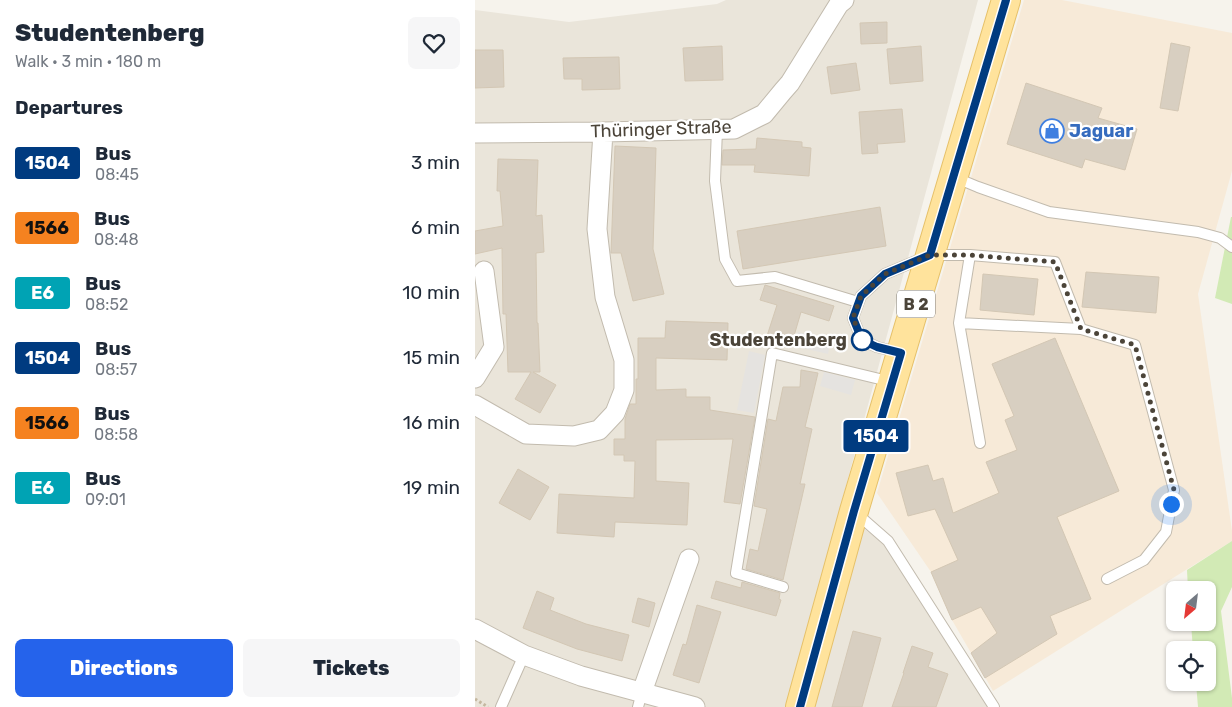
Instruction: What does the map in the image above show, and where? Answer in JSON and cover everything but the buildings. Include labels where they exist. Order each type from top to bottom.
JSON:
[{"type":"main road","name":"B 2","points":[[801,707],[854,511],[1006,0]]},
{"type":"street","name":"Thüringer Straße","points":[[475,133],[734,128],[764,114],[790,83],[839,4],[844,0]]},
{"type":"street","points":[[475,405],[526,434],[574,436],[599,430],[615,413],[624,390],[624,360],[605,297],[597,229],[603,132]]},
{"type":"street","points":[[475,378],[494,347],[484,271]]},
{"type":"street","points":[[640,699],[689,559]]},
{"type":"street","points":[[475,629],[523,655],[640,699],[695,707]]},
{"type":"lane","points":[[717,129],[715,181],[725,259],[737,281],[775,278],[858,302]]},
{"type":"lane","points":[[953,177],[1049,212],[1198,232],[1220,238],[1232,246]]},
{"type":"lane","points":[[901,353],[877,347],[862,340],[853,318],[861,296],[885,274],[930,255],[970,255],[1055,262],[1081,329]]},
{"type":"lane","points":[[970,255],[959,323],[980,443]]},
{"type":"lane","points":[[959,323],[1081,329],[1135,345],[1174,490],[1166,532],[1144,560],[1107,579]]},
{"type":"lane","points":[[783,587],[736,573],[772,353],[893,382]]},
{"type":"lane","points":[[854,511],[888,541],[994,707]]},
{"type":"lane","points":[[501,707],[523,655]]},
{"type":"path","points":[[475,699],[488,707]]},
{"type":"shaded area","points":[[726,0],[978,0],[786,707],[475,707],[475,10],[569,22],[717,4]]},
{"type":"shaded area","points":[[1024,0],[1062,0],[1232,33],[1232,171],[1198,294],[1232,541],[993,691],[952,620],[931,572],[877,493]]},
{"type":"shaded area","points":[[798,332],[831,340],[828,354],[794,346]]},
{"type":"shaded area","points":[[749,351],[765,355],[754,413],[737,410]]},
{"type":"shaded area","points":[[824,372],[855,380],[851,395],[820,386]]},
{"type":"shaded area","points":[[863,528],[894,550],[990,707],[815,707]]},
{"type":"green space","points":[[1232,217],[1232,304],[1215,298]]},
{"type":"green space","points":[[1232,541],[1232,587],[1221,611],[1232,707],[1198,707],[1197,691],[1216,691],[1216,641],[1192,641],[1192,631],[1216,631],[1216,581],[1188,581],[1187,570]]},
{"type":"bus line","name":"1504","points":[[800,707],[854,511],[901,353],[877,347],[862,340],[853,318],[861,296],[885,274],[930,255],[1006,0]]},
{"type":"place","name":"Jaguar","points":[[1052,131]]},
{"type":"place","name":"Studentenberg","points":[[862,340]]},
{"type":"route","points":[[862,340],[853,318],[861,296],[885,274],[930,255],[970,255],[1055,262],[1081,329],[1135,345],[1174,490],[1171,504]]}]
